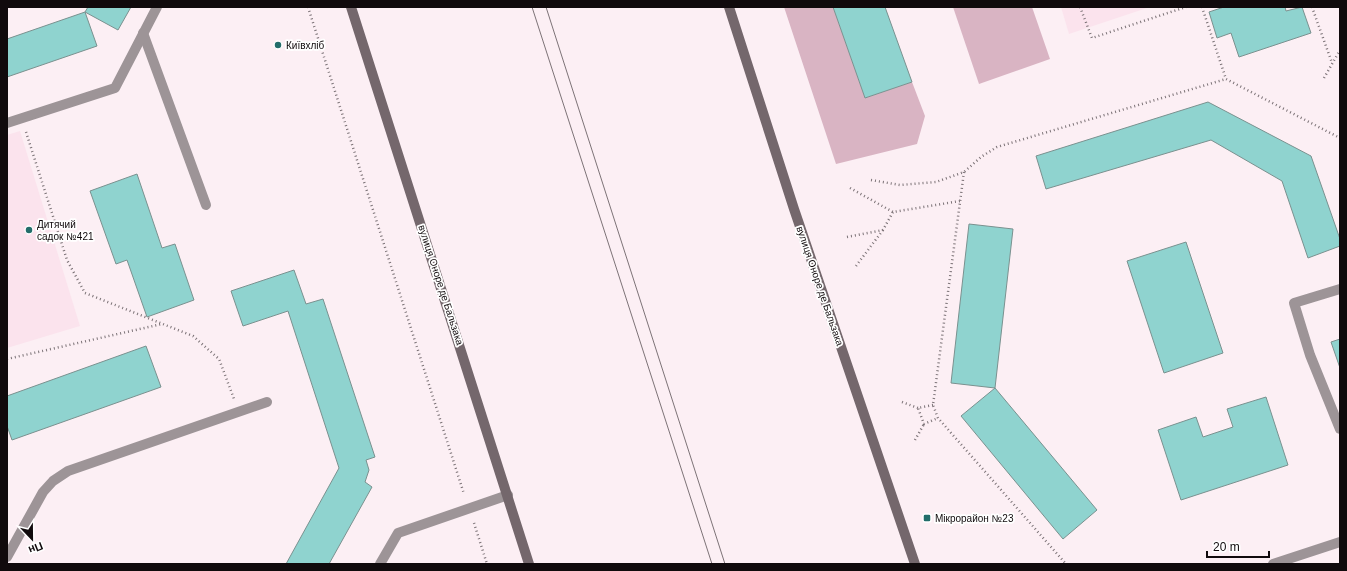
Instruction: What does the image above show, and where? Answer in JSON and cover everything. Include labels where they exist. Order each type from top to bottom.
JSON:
[{"type":"street","points":[[7,123],[115,88],[157,7]]},
{"type":"street","name":"вулиця Оноре де Бальзака","points":[[351,7],[529,564]]},
{"type":"street","name":"вулиця Оноре де Бальзака","points":[[728,7],[794,209],[915,564]]},
{"type":"street","points":[[143,33],[206,205]]},
{"type":"street","points":[[1340,289],[1294,303],[1310,355],[1340,429]]},
{"type":"street","points":[[7,557],[43,492],[53,481],[68,472],[266,402]]},
{"type":"street","points":[[380,564],[398,533],[469,507],[508,495]]},
{"type":"street","points":[[1273,564],[1340,542]]},
{"type":"path","points":[[308,7],[487,564]]},
{"type":"path","points":[[1080,7],[1092,38],[1186,7]]},
{"type":"path","points":[[1202,7],[1226,79]]},
{"type":"path","points":[[1312,7],[1332,63]]},
{"type":"path","points":[[1324,78],[1340,50]]},
{"type":"path","points":[[871,180],[900,185],[936,182],[964,172],[981,157],[997,147],[1226,79],[1340,138]]},
{"type":"path","points":[[22,118],[67,260],[85,292],[193,336],[219,359],[239,412]]},
{"type":"path","points":[[964,172],[933,405],[938,418],[1066,564]]},
{"type":"path","points":[[850,188],[894,212],[960,201]]},
{"type":"path","points":[[856,266],[883,230],[894,212]]},
{"type":"path","points":[[847,238],[883,230]]},
{"type":"path","points":[[7,359],[163,324]]},
{"type":"path","points":[[902,402],[918,408],[933,405]]},
{"type":"path","points":[[918,408],[924,424]]},
{"type":"path","points":[[915,440],[924,424],[938,418]]},
{"type":"shaded area","points":[[784,7],[833,7],[865,98],[912,82],[925,116],[917,144],[836,164]]},
{"type":"shaded area","points":[[953,7],[1032,7],[1050,59],[979,84]]},
{"type":"shaded area","points":[[1061,7],[1150,7],[1069,34]]},
{"type":"shaded area","name":"Дитячий садок №421","points":[[20,131],[80,326],[7,348],[7,135]]},
{"type":"building","points":[[88,7],[131,7],[118,30],[85,12]]},
{"type":"building","points":[[833,7],[885,7],[912,82],[865,98]]},
{"type":"building","points":[[1224,7],[1285,7],[1286,11],[1302,7],[1311,33],[1239,57],[1231,33],[1217,38],[1209,12]]},
{"type":"building","points":[[85,12],[97,46],[7,77],[7,39]]},
{"type":"building","points":[[1208,102],[1311,156],[1340,239],[1340,246],[1308,258],[1282,181],[1211,140],[1046,189],[1036,156]]},
{"type":"building","points":[[137,174],[162,248],[175,244],[194,300],[147,317],[127,260],[116,264],[90,191]]},
{"type":"building","points":[[969,224],[1013,229],[995,388],[951,383]]},
{"type":"building","points":[[1186,242],[1223,353],[1164,373],[1127,261]]},
{"type":"building","points":[[294,270],[306,304],[323,299],[375,457],[366,460],[369,470],[365,482],[372,487],[329,564],[286,564],[339,468],[288,311],[243,326],[231,291]]},
{"type":"building","points":[[1340,339],[1340,368],[1331,342]]},
{"type":"building","points":[[146,346],[161,387],[12,440],[7,426],[7,396]]},
{"type":"building","points":[[995,388],[1097,510],[1063,539],[961,416]]},
{"type":"building","points":[[1266,397],[1288,465],[1181,500],[1158,430],[1196,417],[1203,437],[1233,427],[1227,409]]},
{"type":"tram line","points":[[532,7],[712,564]]},
{"type":"tram line","points":[[546,7],[725,564]]},
{"type":"place","name":"Київхліб","points":[[278,45]]},
{"type":"place","name":"Дитячий садок №421","points":[[29,230]]},
{"type":"place","name":"Мікрорайон №23","points":[[927,518]]}]
